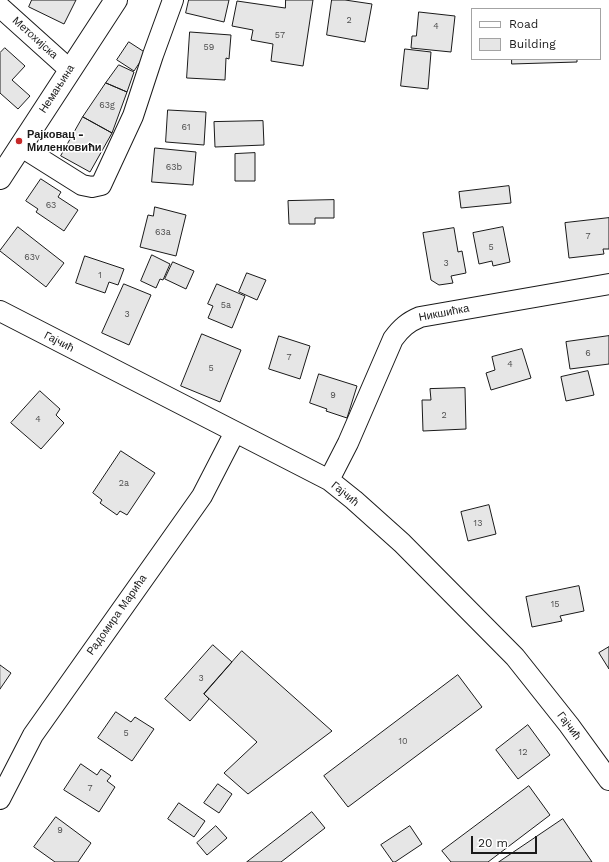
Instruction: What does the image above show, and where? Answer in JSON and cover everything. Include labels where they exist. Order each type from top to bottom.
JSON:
[{"type":"street","name":"Немањина","points":[[0,178],[116,0]]},
{"type":"street","points":[[20,146],[82,185],[92,186],[101,184],[133,116],[173,0]]},
{"type":"street","name":"Метохијска","points":[[0,7],[70,70]]},
{"type":"street","name":"Никшићка","points":[[329,480],[348,443],[393,338],[400,329],[409,322],[420,317],[609,284]]},
{"type":"street","name":"Гајчић","points":[[0,311],[329,480],[402,543],[515,657],[569,725],[609,780]]},
{"type":"street","name":"Радомира Марића","points":[[0,799],[33,735],[202,496],[235,432]]},
{"type":"building","points":[[32,0],[76,0],[64,24],[29,7]]},
{"type":"building","points":[[189,0],[229,0],[224,22],[186,13]]},
{"type":"building","points":[[286,0],[313,0],[303,66],[271,61],[273,44],[251,40],[253,30],[232,26],[237,1],[285,8]]},
{"type":"building","points":[[332,0],[345,0],[372,4],[365,42],[327,35]]},
{"type":"building","points":[[419,12],[455,16],[451,52],[411,48],[412,36],[416,36]]},
{"type":"building","points":[[190,32],[231,35],[229,59],[226,58],[225,80],[187,78]]},
{"type":"building","points":[[129,42],[146,53],[134,71],[117,60]]},
{"type":"building","points":[[5,48],[25,66],[12,80],[30,96],[18,109],[0,93],[0,53]]},
{"type":"building","points":[[405,49],[431,52],[428,89],[401,86]]},
{"type":"building","points":[[512,60],[577,60],[577,62],[512,64]]},
{"type":"building","points":[[119,65],[134,72],[127,92],[106,83]]},
{"type":"building","points":[[106,83],[127,92],[112,133],[83,117]]},
{"type":"building","points":[[168,110],[206,112],[204,145],[166,142]]},
{"type":"building","points":[[83,117],[112,133],[90,172],[61,156]]},
{"type":"building","points":[[263,121],[264,145],[215,147],[214,122]]},
{"type":"building","points":[[155,148],[196,152],[193,185],[152,182]]},
{"type":"building","points":[[255,153],[255,181],[235,181],[235,154]]},
{"type":"building","points":[[41,179],[61,192],[58,197],[78,210],[64,231],[36,212],[38,209],[26,201]]},
{"type":"building","points":[[509,186],[511,203],[461,208],[459,192]]},
{"type":"building","points":[[334,200],[334,218],[315,218],[315,224],[289,224],[288,201]]},
{"type":"building","points":[[155,207],[186,215],[176,256],[140,247],[148,215],[153,216]]},
{"type":"building","points":[[609,218],[609,249],[603,249],[604,254],[569,258],[565,223]]},
{"type":"building","points":[[18,227],[64,263],[46,287],[0,251]]},
{"type":"building","points":[[503,227],[510,262],[493,266],[492,261],[479,264],[473,233]]},
{"type":"building","points":[[454,228],[458,252],[462,251],[466,273],[451,276],[453,283],[439,285],[431,280],[423,233]]},
{"type":"building","points":[[152,255],[170,264],[163,280],[160,279],[156,288],[141,281]]},
{"type":"building","points":[[85,256],[124,269],[118,285],[109,282],[105,293],[76,283]]},
{"type":"building","points":[[173,262],[194,271],[186,289],[165,279]]},
{"type":"building","points":[[247,273],[266,280],[257,300],[239,292]]},
{"type":"building","points":[[124,284],[151,295],[129,345],[102,333]]},
{"type":"building","points":[[217,284],[245,296],[232,328],[208,318],[213,306],[208,304]]},
{"type":"building","points":[[202,334],[241,350],[220,402],[181,386]]},
{"type":"building","points":[[279,336],[310,346],[300,379],[269,369]]},
{"type":"building","points":[[609,336],[609,364],[570,369],[566,342]]},
{"type":"building","points":[[522,349],[531,378],[491,390],[486,373],[495,370],[492,357]]},
{"type":"building","points":[[588,371],[594,395],[566,401],[561,377]]},
{"type":"building","points":[[319,374],[357,386],[347,418],[326,411],[327,409],[310,403]]},
{"type":"building","points":[[465,388],[466,429],[423,431],[422,400],[431,400],[430,389]]},
{"type":"building","points":[[40,391],[60,409],[56,415],[64,423],[41,449],[11,423]]},
{"type":"building","points":[[121,451],[155,473],[127,515],[120,511],[117,515],[100,503],[102,500],[93,493]]},
{"type":"building","points":[[489,505],[496,534],[468,541],[461,512]]},
{"type":"building","points":[[579,586],[584,611],[560,616],[562,621],[532,627],[526,597]]},
{"type":"building","points":[[213,645],[232,662],[204,694],[209,699],[190,721],[165,699]]},
{"type":"building","points":[[609,647],[609,669],[599,653]]},
{"type":"building","points":[[242,651],[332,731],[248,794],[224,773],[257,742],[204,694]]},
{"type":"building","points":[[0,665],[11,673],[0,689]]},
{"type":"building","points":[[458,675],[482,707],[348,807],[324,776]]},
{"type":"building","points":[[116,712],[131,722],[135,717],[154,729],[132,761],[98,738]]},
{"type":"building","points":[[528,725],[550,755],[518,779],[496,750]]},
{"type":"building","points":[[81,764],[97,775],[101,769],[111,776],[107,781],[115,787],[99,812],[64,790]]},
{"type":"building","points":[[218,784],[232,794],[219,813],[204,803]]},
{"type":"building","points":[[529,786],[550,815],[488,862],[451,862],[442,851]]},
{"type":"building","points":[[179,803],[205,821],[194,837],[168,819]]},
{"type":"building","points":[[312,812],[325,828],[281,862],[247,862]]},
{"type":"building","points":[[56,817],[91,843],[78,862],[55,862],[34,847]]},
{"type":"building","points":[[563,819],[592,862],[499,862]]},
{"type":"building","points":[[216,826],[227,838],[207,855],[197,843]]},
{"type":"building","points":[[410,826],[422,844],[393,862],[381,845]]},
{"type":"place","name":"Рајковац - Миленковићи","points":[[19,141]]}]
